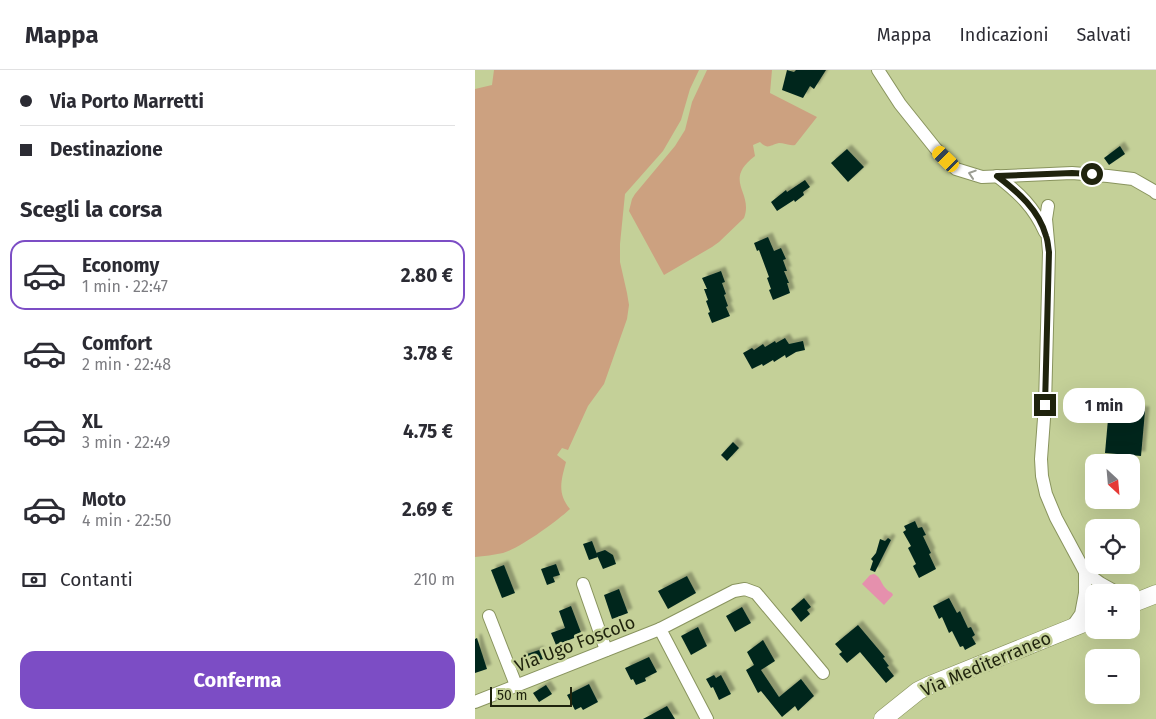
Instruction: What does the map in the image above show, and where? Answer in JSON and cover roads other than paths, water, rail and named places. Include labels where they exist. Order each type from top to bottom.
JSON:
[{"type":"street","points":[[878,70],[899,104],[936,149],[956,169],[982,177],[1072,173],[1109,176],[1133,179],[1154,190],[1156,193]]},
{"type":"street","points":[[997,176],[1018,193],[1030,206],[1040,221],[1047,237]]},
{"type":"street","points":[[1048,206],[1046,219],[1049,252],[1041,476],[1045,494],[1085,572]]},
{"type":"street","points":[[1072,627],[1081,614],[1085,593],[1085,574]]},
{"type":"street","points":[[1088,574],[1102,584]]},
{"type":"street","points":[[583,584],[606,650]]},
{"type":"street","name":"Via Ugo Foscolo","points":[[475,702],[660,629],[734,591],[745,589],[756,593],[823,673]]},
{"type":"street","points":[[1140,600],[1156,594]]},
{"type":"street","points":[[489,616],[516,685]]},
{"type":"street","name":"Via Mediterraneo","points":[[883,719],[918,691],[930,685],[1085,622]]},
{"type":"street","points":[[660,629],[707,719]]}]
